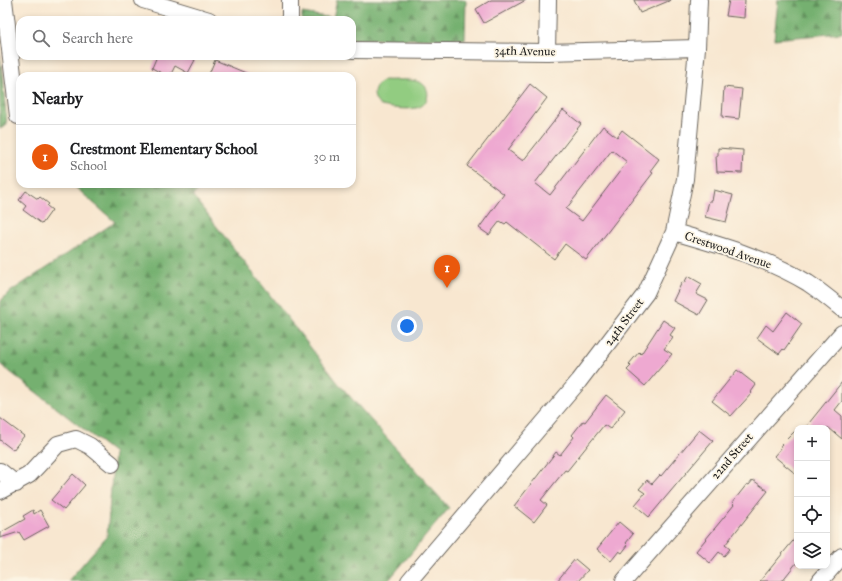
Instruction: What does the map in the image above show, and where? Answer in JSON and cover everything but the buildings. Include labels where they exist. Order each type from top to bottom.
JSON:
[{"type":"street","points":[[4,0],[16,99]]},
{"type":"street","points":[[143,0],[196,16]]},
{"type":"street","points":[[290,0],[290,16]]},
{"type":"street","points":[[547,52],[548,0]]},
{"type":"street","name":"24th Street","points":[[409,581],[579,381],[646,293],[674,232],[685,179],[697,48],[699,0]]},
{"type":"street","name":"34th Avenue","points":[[356,50],[547,52],[697,48]]},
{"type":"street","name":"Crestwood Avenue","points":[[674,232],[740,252],[768,264],[807,283],[842,309]]},
{"type":"street","name":"22nd Street","points":[[624,581],[842,332]]},
{"type":"street","points":[[0,491],[16,484],[35,470],[58,444],[76,439],[90,446],[112,464]]},
{"type":"street","points":[[0,471],[16,484]]},
{"type":"street","points":[[820,581],[842,556]]},
{"type":"green space","points":[[337,0],[466,0],[465,39],[356,39],[356,16],[333,16]]},
{"type":"green space","points":[[778,0],[842,0],[842,33],[774,39]]},
{"type":"green space","points":[[302,13],[321,16],[302,16]]},
{"type":"green space","points":[[0,54],[7,125],[0,129]]},
{"type":"green space","points":[[384,80],[406,80],[419,82],[426,88],[428,96],[424,104],[420,107],[412,109],[381,106],[375,99],[374,92],[377,85]]},
{"type":"green space","points":[[77,188],[200,188],[193,196],[339,384],[449,508],[388,581],[68,581],[107,536],[114,453],[0,364],[0,302],[7,294],[115,222]]},
{"type":"place","name":"Crestmont Elementary School","points":[[447,288]]}]
